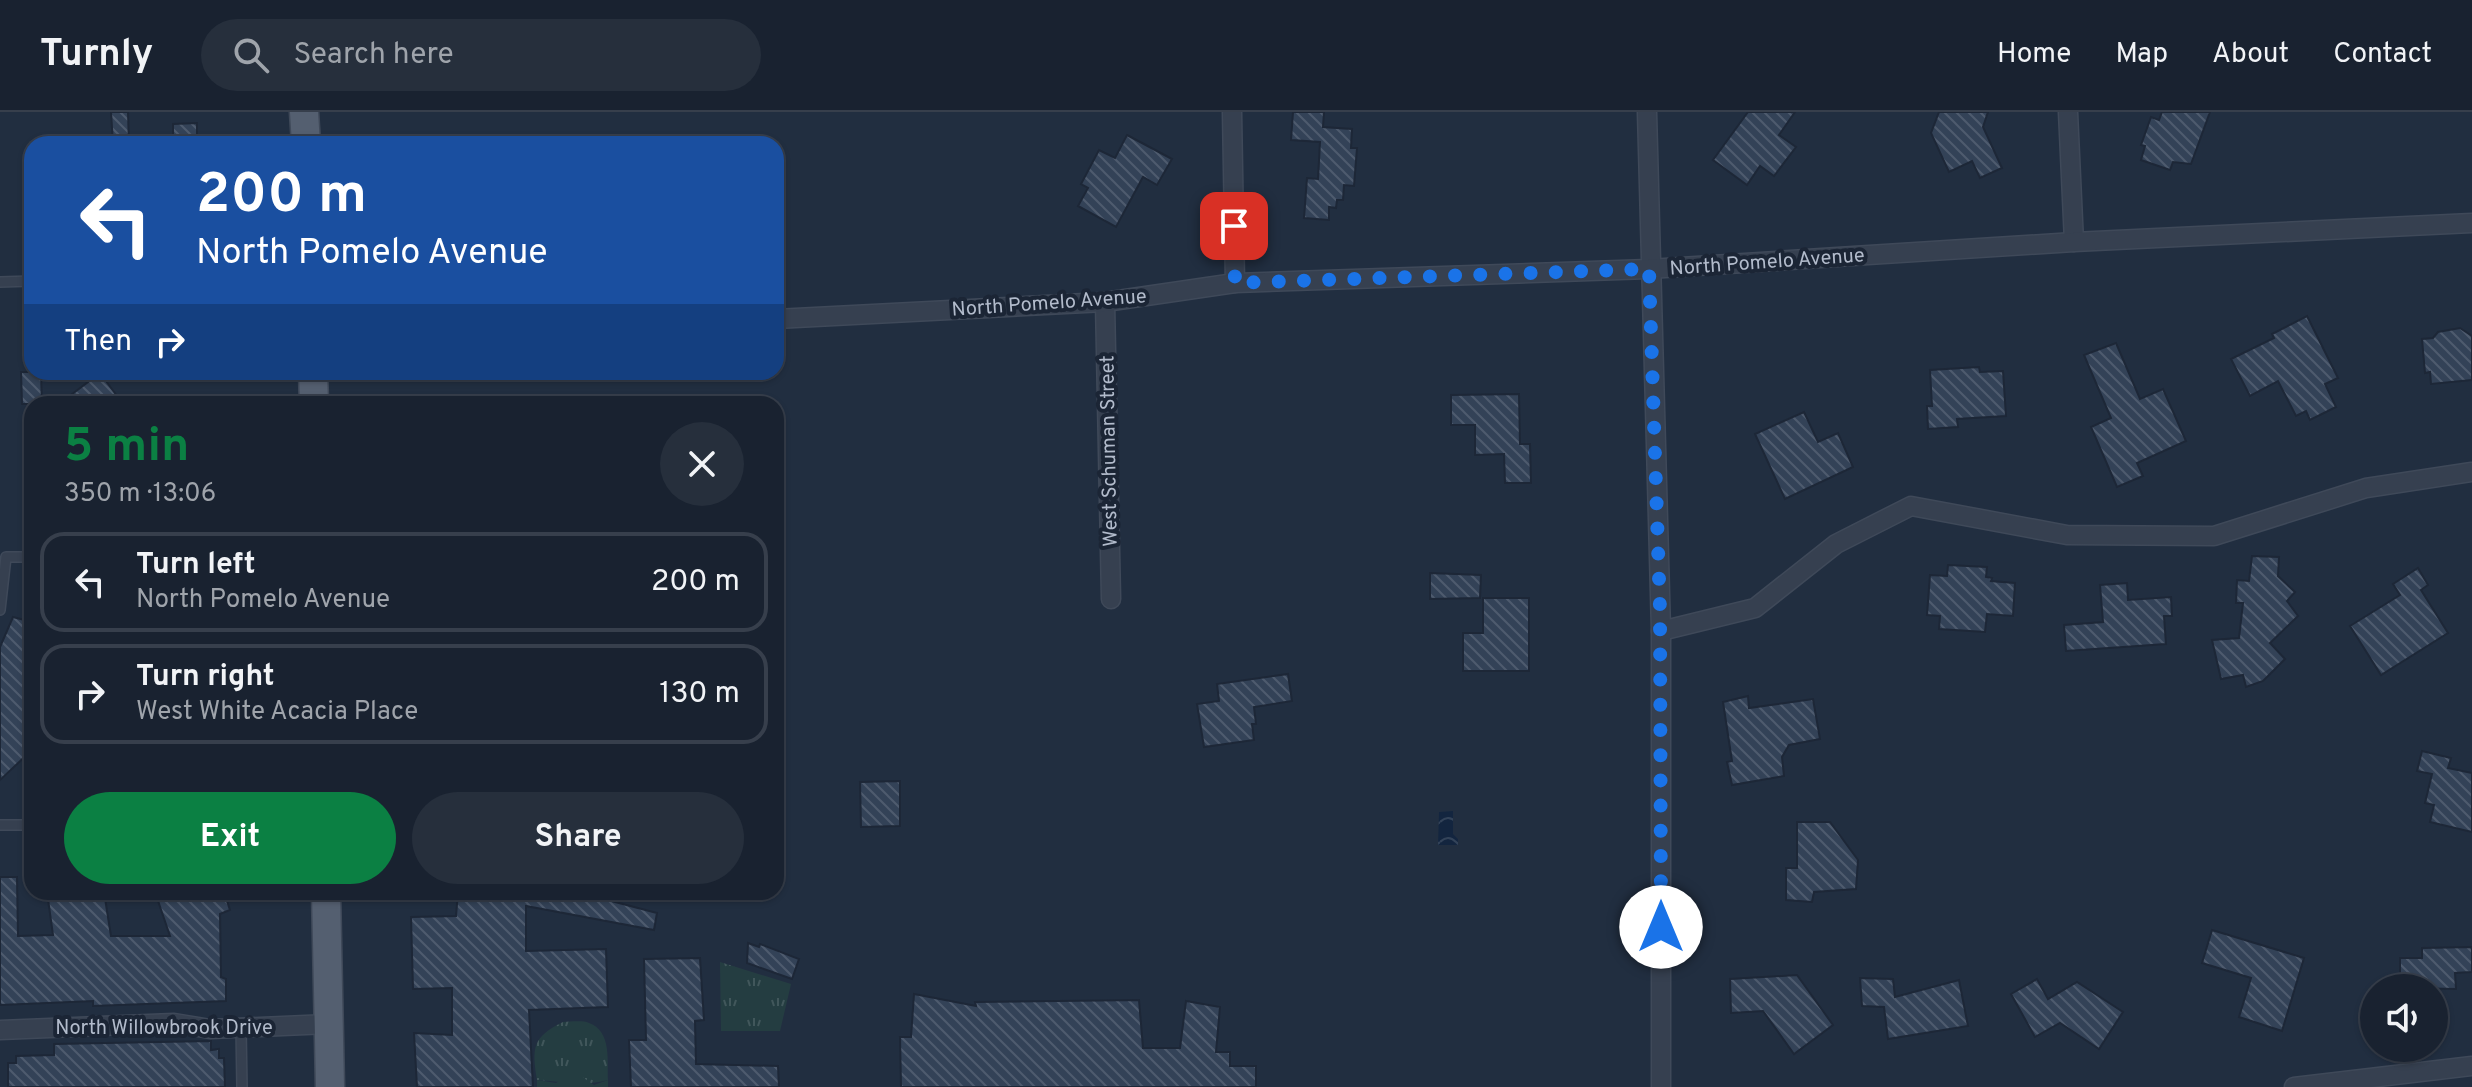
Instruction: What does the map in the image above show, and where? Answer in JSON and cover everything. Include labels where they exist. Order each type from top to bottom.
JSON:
[{"type":"main road","points":[[304,112],[306,136]]},
{"type":"main road","points":[[326,900],[330,1087]]},
{"type":"street","points":[[1232,112],[1235,283]]},
{"type":"street","points":[[1647,112],[1661,631],[1661,1087]]},
{"type":"street","points":[[2068,112],[2074,242]]},
{"type":"street","name":"North Pomelo Avenue","points":[[784,319],[1105,302],[1235,283],[1649,269],[2074,242],[2472,223]]},
{"type":"street","name":"West Schuman Street","points":[[1105,302],[1111,599]]},
{"type":"street","points":[[1661,631],[1755,608],[1836,544],[1911,506],[2067,535],[2214,536],[2366,488],[2472,472]]},
{"type":"street","name":"North Willowbrook Drive","points":[[0,1030],[174,1023],[210,1029],[329,1024]]},
{"type":"street","points":[[2294,1087],[2472,1066]]},
{"type":"lane","points":[[0,282],[24,281]]},
{"type":"lane","points":[[0,610],[6,557],[24,557]]},
{"type":"lane","points":[[0,825],[24,825]]},
{"type":"lane","points":[[241,1028],[242,1087]]},
{"type":"green space","points":[[720,962],[791,984],[780,1031],[721,1031]]},
{"type":"green space","points":[[563,1022],[586,1022],[602,1033],[607,1048],[608,1080],[581,1083],[537,1080],[536,1045],[545,1033]]},
{"type":"green space","points":[[575,1072],[594,1085],[608,1080],[608,1087],[537,1087],[537,1080],[556,1083]]},
{"type":"water","points":[[1453,811],[1453,834],[1458,839],[1458,845],[1438,845],[1439,812]]},
{"type":"building","points":[[111,112],[128,112],[129,136],[112,136]]},
{"type":"building","points":[[1293,112],[1324,112],[1323,127],[1352,129],[1351,148],[1357,148],[1354,186],[1344,185],[1343,200],[1337,200],[1336,208],[1329,207],[1329,220],[1304,218],[1307,178],[1318,179],[1320,142],[1291,140]]},
{"type":"building","points":[[1748,112],[1795,112],[1779,135],[1796,147],[1774,176],[1760,166],[1747,185],[1713,160]]},
{"type":"building","points":[[1939,112],[1988,112],[1983,127],[2002,168],[1980,178],[1972,161],[1949,172],[1931,133]]},
{"type":"building","points":[[2162,112],[2210,112],[2191,164],[2173,162],[2170,170],[2141,160],[2145,146],[2141,145],[2151,117],[2159,120]]},
{"type":"building","points":[[197,123],[197,136],[173,136],[173,124]]},
{"type":"building","points":[[1127,135],[1172,159],[1157,185],[1143,177],[1116,227],[1078,206],[1088,188],[1081,184],[1099,150],[1115,158]]},
{"type":"building","points":[[2307,316],[2338,378],[2325,384],[2336,407],[2310,420],[2306,411],[2296,416],[2278,381],[2250,396],[2231,359],[2274,338],[2272,334]]},
{"type":"building","points":[[2460,328],[2472,336],[2472,380],[2431,384],[2430,372],[2425,373],[2422,339]]},
{"type":"building","points":[[2116,343],[2140,399],[2163,389],[2186,441],[2137,463],[2143,476],[2117,487],[2091,427],[2111,418],[2084,355]]},
{"type":"building","points":[[1979,367],[1980,372],[2003,371],[2006,416],[1957,419],[1958,427],[1928,429],[1927,406],[1932,406],[1930,370]]},
{"type":"building","points":[[21,372],[24,372],[24,380],[41,380],[42,396],[24,396],[22,404]]},
{"type":"building","points":[[91,380],[105,380],[117,396],[70,396]]},
{"type":"building","points":[[1519,394],[1520,444],[1530,444],[1531,483],[1505,483],[1504,454],[1475,455],[1475,425],[1451,425],[1451,395]]},
{"type":"building","points":[[1804,412],[1818,442],[1838,433],[1853,467],[1785,499],[1755,434]]},
{"type":"building","points":[[2252,556],[2279,557],[2278,576],[2295,592],[2287,601],[2298,616],[2270,643],[2285,659],[2263,681],[2246,687],[2243,675],[2221,679],[2212,640],[2239,638],[2243,603],[2236,603],[2237,580],[2249,581]]},
{"type":"building","points":[[1948,565],[1987,567],[1986,577],[1992,578],[1991,581],[2015,583],[2013,616],[1987,614],[1985,632],[1939,629],[1940,616],[1927,615],[1930,575],[1947,576]]},
{"type":"building","points":[[2418,568],[2428,585],[2421,590],[2448,633],[2381,675],[2350,626],[2400,595],[2393,584]]},
{"type":"building","points":[[1430,573],[1481,575],[1480,598],[1430,599]]},
{"type":"building","points":[[2127,583],[2128,600],[2171,597],[2172,616],[2164,616],[2166,644],[2066,651],[2064,625],[2103,622],[2100,585]]},
{"type":"building","points":[[1483,598],[1529,598],[1529,671],[1463,671],[1463,633],[1483,633]]},
{"type":"building","points":[[13,617],[24,620],[24,758],[0,780],[0,647]]},
{"type":"building","points":[[1288,674],[1292,701],[1254,707],[1254,740],[1204,747],[1197,704],[1219,701],[1217,684]]},
{"type":"building","points":[[1748,696],[1749,708],[1813,699],[1820,739],[1789,745],[1782,757],[1784,776],[1732,785],[1727,762],[1732,761],[1723,702]]},
{"type":"building","points":[[2422,751],[2451,758],[2448,768],[2472,773],[2472,832],[2430,822],[2434,805],[2425,803],[2432,774],[2417,771]]},
{"type":"building","points":[[900,781],[900,826],[861,827],[860,782]]},
{"type":"building","points":[[1797,822],[1830,822],[1858,860],[1856,889],[1814,892],[1812,902],[1786,900],[1786,868],[1797,868]]},
{"type":"building","points":[[0,877],[17,877],[18,936],[53,935],[48,900],[105,900],[111,936],[170,936],[158,900],[227,900],[230,910],[220,914],[221,977],[226,979],[226,1001],[93,1006],[93,1001],[0,1005]]},
{"type":"building","points":[[457,900],[607,900],[657,913],[654,930],[526,906],[526,951],[606,949],[608,1007],[529,1010],[533,1087],[417,1087],[414,1033],[452,1035],[452,988],[413,989],[411,917],[456,916]]},
{"type":"building","points":[[2212,930],[2304,958],[2282,1031],[2239,1017],[2251,978],[2202,963]]},
{"type":"building","points":[[748,943],[759,947],[760,944],[799,959],[792,979],[747,963]]},
{"type":"building","points":[[2472,947],[2472,972],[2455,973],[2456,989],[2448,989],[2448,974],[2400,974],[2400,958],[2422,958],[2422,948]]},
{"type":"building","points":[[700,958],[704,1020],[695,1021],[696,1064],[778,1066],[779,1087],[631,1087],[629,1040],[646,1040],[644,959]]},
{"type":"building","points":[[1797,975],[1833,1025],[1794,1054],[1763,1011],[1731,1013],[1730,979]]},
{"type":"building","points":[[1860,978],[1893,979],[1895,997],[1959,980],[1968,1026],[1888,1039],[1884,1007],[1862,1006]]},
{"type":"building","points":[[2037,979],[2048,999],[2077,982],[2123,1012],[2099,1049],[2060,1023],[2035,1037],[2011,994]]},
{"type":"building","points":[[914,994],[976,1006],[975,1002],[1139,1000],[1143,1048],[1180,1048],[1186,1001],[1220,1007],[1216,1052],[1230,1052],[1230,1066],[1256,1066],[1256,1087],[901,1087],[900,1037],[911,1037]]},
{"type":"building","points":[[211,1041],[211,1050],[219,1049],[219,1058],[224,1058],[225,1087],[8,1087],[8,1063],[16,1063],[16,1056],[54,1055],[54,1044]]},
{"type":"route","points":[[1234,226],[1235,283],[1649,269],[1660,609],[1661,927]]}]
